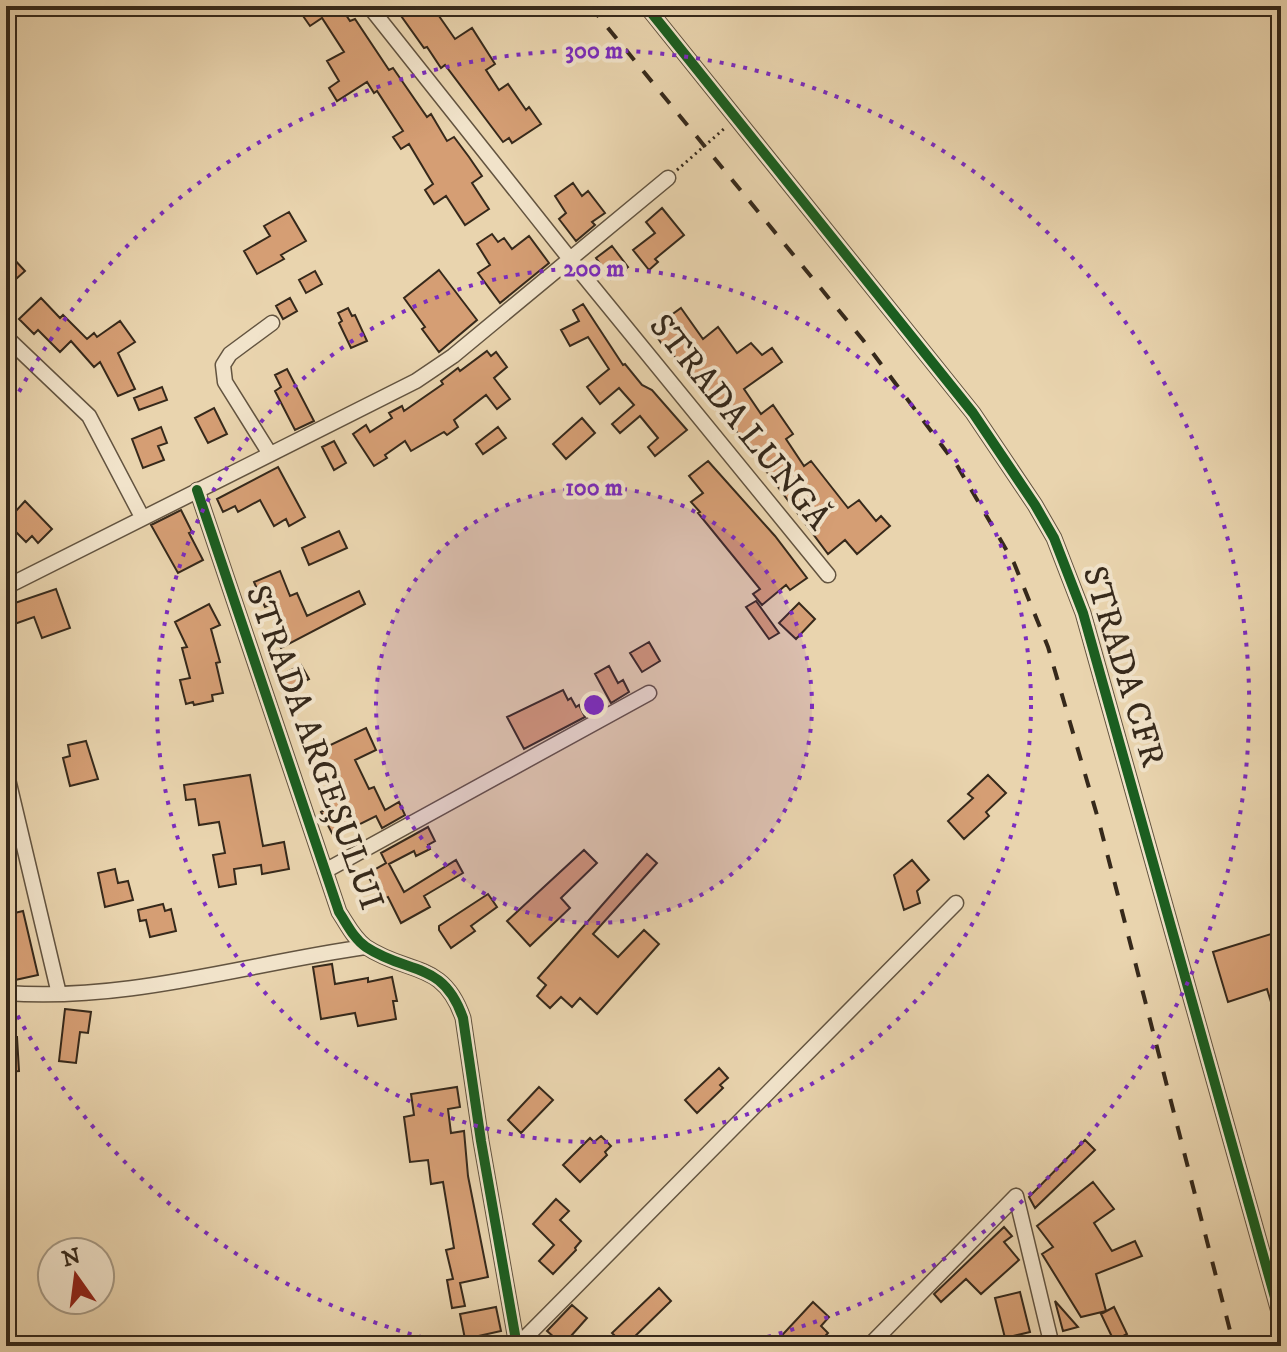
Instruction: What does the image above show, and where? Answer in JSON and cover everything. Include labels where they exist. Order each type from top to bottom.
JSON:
[{"type":"street","name":"STRADA LUNGĂ","points":[[369,6],[570,259],[828,575]]},
{"type":"street","name":"STRADA CFR","points":[[646,6],[973,413],[1054,538],[1083,613],[1281,1319]]},
{"type":"street","points":[[6,587],[416,381],[453,356],[668,178]]},
{"type":"street","points":[[270,454],[225,382],[223,365],[230,354],[272,323]]},
{"type":"street","points":[[6,337],[89,416],[142,517]]},
{"type":"street","name":"STRADA ARGEȘULUI","points":[[197,490],[339,912],[365,947],[434,976],[445,983],[459,1005],[517,1346]]},
{"type":"street","points":[[325,871],[649,693]]},
{"type":"street","points":[[7,775],[59,994]]},
{"type":"street","points":[[517,1346],[956,903]]},
{"type":"street","name":"STRADA ARGEȘULUI","points":[[6,993],[123,990],[365,947]]},
{"type":"street","points":[[869,1346],[1016,1196],[1052,1346]]},
{"type":"lane","points":[[783,6],[804,7]]},
{"type":"path","points":[[668,178],[737,117]]},
{"type":"building","points":[[314,6],[340,6],[350,21],[355,19],[389,70],[393,68],[427,117],[431,114],[447,141],[454,137],[469,157],[482,176],[472,183],[489,209],[465,225],[446,196],[434,204],[425,190],[433,184],[409,144],[401,149],[393,137],[403,131],[377,91],[374,93],[367,82],[337,101],[329,88],[339,81],[327,61],[344,52],[322,18],[310,26],[303,16]]},
{"type":"building","points":[[394,6],[432,6],[455,39],[472,28],[495,64],[486,70],[499,90],[508,84],[526,110],[529,107],[541,124],[512,143],[509,138],[503,142],[445,65],[441,68]]},
{"type":"building","points":[[573,183],[582,196],[588,191],[605,213],[592,222],[595,225],[576,241],[559,219],[566,213],[555,196]]},
{"type":"building","points":[[662,208],[684,235],[655,259],[658,262],[649,270],[633,250],[655,233],[646,222]]},
{"type":"building","points":[[289,212],[306,241],[281,255],[284,259],[257,274],[244,251],[270,236],[264,226]]},
{"type":"building","points":[[492,234],[498,242],[504,238],[512,249],[529,236],[549,263],[500,303],[478,273],[490,265],[477,244]]},
{"type":"building","points":[[612,246],[628,267],[611,279],[596,258]]},
{"type":"building","points":[[12,257],[25,271],[6,288],[6,262]]},
{"type":"building","points":[[439,270],[477,320],[439,352],[404,298]]},
{"type":"building","points":[[315,271],[322,284],[306,293],[299,280]]},
{"type":"building","points":[[41,298],[87,339],[94,333],[97,337],[120,321],[135,342],[118,353],[135,389],[118,396],[100,362],[94,367],[71,341],[60,352],[38,330],[34,334],[19,319]]},
{"type":"building","points":[[290,298],[297,311],[283,319],[276,306]]},
{"type":"building","points":[[583,304],[623,365],[642,385],[652,390],[687,430],[655,456],[648,447],[658,438],[640,416],[620,433],[612,424],[634,405],[619,388],[600,404],[587,387],[609,369],[588,337],[570,346],[561,330],[579,321],[573,310]]},
{"type":"building","points":[[348,308],[352,316],[355,315],[367,341],[351,348],[339,323],[342,321],[338,313]]},
{"type":"building","points":[[681,308],[703,339],[718,327],[737,353],[751,343],[762,355],[772,348],[782,362],[744,389],[761,414],[773,405],[793,434],[786,439],[804,466],[811,461],[848,508],[859,500],[876,521],[881,516],[890,526],[857,554],[845,540],[828,554],[728,420],[725,422],[690,373],[665,344],[663,346],[652,329]]},
{"type":"building","points":[[487,351],[491,356],[496,352],[507,367],[494,378],[510,399],[497,409],[486,395],[454,420],[458,427],[447,435],[444,432],[411,451],[405,441],[374,466],[353,434],[366,425],[370,432],[392,418],[389,413],[402,406],[404,411],[443,384],[441,381],[458,368],[460,371]]},
{"type":"building","points":[[287,369],[314,421],[295,430],[275,391],[281,387],[275,375]]},
{"type":"building","points":[[162,387],[167,400],[139,410],[134,398]]},
{"type":"building","points":[[214,408],[227,434],[208,443],[195,418]]},
{"type":"building","points":[[582,418],[595,433],[566,459],[553,444]]},
{"type":"building","points":[[161,427],[167,443],[158,446],[164,460],[143,468],[132,439]]},
{"type":"building","points":[[498,427],[506,438],[483,454],[476,444]]},
{"type":"building","points":[[334,441],[346,463],[334,470],[322,447]]},
{"type":"building","points":[[708,461],[775,536],[807,578],[790,590],[786,585],[762,605],[753,594],[760,589],[691,502],[703,493],[689,476]]},
{"type":"building","points":[[278,467],[305,517],[289,526],[286,519],[274,526],[260,500],[238,512],[235,506],[223,512],[217,499]]},
{"type":"building","points":[[25,501],[52,529],[38,543],[32,536],[26,542],[6,522]]},
{"type":"building","points":[[181,510],[203,560],[178,573],[151,525]]},
{"type":"building","points":[[339,531],[347,548],[309,565],[302,548]]},
{"type":"building","points":[[280,571],[290,596],[297,593],[307,616],[359,591],[365,604],[281,648],[273,632],[283,628],[272,604],[265,607],[254,582]]},
{"type":"building","points":[[56,589],[70,628],[42,638],[34,617],[6,627],[6,606]]},
{"type":"building","points":[[756,601],[779,633],[769,639],[746,607]]},
{"type":"building","points":[[799,603],[815,619],[796,639],[779,623]]},
{"type":"building","points":[[209,604],[220,625],[211,629],[220,662],[216,663],[223,693],[212,695],[213,701],[186,704],[180,680],[190,678],[182,648],[187,647],[175,622]]},
{"type":"building","points":[[649,642],[660,661],[642,672],[630,653]]},
{"type":"building","points":[[301,665],[309,679],[285,691],[277,677]]},
{"type":"building","points":[[609,666],[618,683],[623,680],[629,692],[611,703],[595,674]]},
{"type":"building","points":[[563,690],[568,700],[571,698],[576,707],[579,705],[585,717],[524,749],[507,717]]},
{"type":"building","points":[[366,728],[376,750],[355,760],[369,789],[374,787],[385,810],[399,802],[405,815],[382,828],[376,816],[334,837],[321,812],[329,808],[324,798],[342,789],[322,749]]},
{"type":"building","points":[[86,741],[98,779],[70,786],[63,758],[70,756],[68,745]]},
{"type":"building","points":[[250,775],[263,846],[284,842],[289,869],[262,874],[261,865],[234,869],[236,884],[219,887],[213,855],[225,853],[219,822],[199,825],[195,799],[186,800],[184,785]]},
{"type":"building","points":[[988,775],[1006,793],[986,812],[989,816],[964,839],[948,821],[973,798],[968,794]]},
{"type":"building","points":[[428,827],[435,841],[428,845],[430,849],[416,856],[414,851],[389,864],[404,892],[456,860],[463,873],[424,896],[430,907],[401,923],[388,897],[381,900],[367,874],[386,863],[381,853]]},
{"type":"building","points":[[584,850],[597,863],[561,898],[570,908],[530,946],[507,921]]},
{"type":"building","points":[[647,854],[657,863],[593,934],[618,957],[644,930],[659,944],[597,1014],[580,998],[572,1007],[561,997],[550,1008],[537,996],[546,985],[538,978]]},
{"type":"building","points":[[912,860],[929,880],[917,891],[920,903],[904,910],[894,875]]},
{"type":"building","points":[[115,869],[118,883],[128,881],[133,900],[105,907],[98,873]]},
{"type":"building","points":[[488,894],[497,907],[471,926],[475,931],[451,948],[439,926]]},
{"type":"building","points":[[163,904],[165,911],[171,909],[176,931],[150,937],[146,920],[140,921],[138,910]]},
{"type":"building","points":[[23,911],[38,975],[15,980],[9,948],[6,948],[6,915]]},
{"type":"building","points":[[1281,931],[1281,1025],[1278,1025],[1267,989],[1228,1002],[1213,952]]},
{"type":"building","points":[[332,964],[335,984],[392,977],[397,1001],[393,1001],[396,1019],[358,1026],[355,1013],[321,1019],[313,967]]},
{"type":"building","points":[[65,1009],[91,1012],[88,1033],[80,1032],[76,1063],[59,1061]]},
{"type":"building","points":[[6,1037],[17,1037],[19,1071],[6,1072]]},
{"type":"building","points":[[719,1068],[728,1078],[720,1085],[723,1088],[697,1113],[685,1100]]},
{"type":"building","points":[[457,1087],[460,1107],[448,1109],[451,1133],[464,1131],[468,1176],[488,1277],[460,1283],[465,1306],[452,1308],[447,1280],[453,1279],[446,1250],[454,1248],[443,1182],[431,1184],[428,1160],[410,1162],[404,1117],[414,1115],[411,1094]]},
{"type":"building","points":[[539,1087],[553,1100],[521,1133],[508,1120]]},
{"type":"building","points":[[601,1136],[611,1146],[605,1152],[607,1155],[580,1182],[563,1165],[590,1138],[594,1142]]},
{"type":"building","points":[[1085,1140],[1095,1150],[1035,1208],[1029,1197]]},
{"type":"building","points":[[1093,1182],[1114,1209],[1094,1223],[1112,1251],[1135,1241],[1142,1256],[1096,1274],[1106,1311],[1081,1317],[1042,1254],[1053,1247],[1037,1226]]},
{"type":"building","points":[[556,1199],[569,1211],[560,1220],[581,1241],[553,1274],[539,1261],[554,1245],[533,1224]]},
{"type":"building","points":[[1004,1227],[1012,1236],[1004,1242],[1019,1260],[981,1294],[966,1279],[941,1302],[934,1294]]},
{"type":"building","points":[[659,1288],[671,1301],[625,1346],[612,1333]]},
{"type":"building","points":[[1020,1292],[1030,1332],[1005,1338],[995,1298]]},
{"type":"building","points":[[1055,1301],[1078,1327],[1063,1331]]},
{"type":"building","points":[[813,1302],[829,1317],[821,1326],[828,1333],[816,1346],[772,1346]]},
{"type":"building","points":[[572,1305],[587,1318],[563,1345],[547,1331]]},
{"type":"building","points":[[496,1307],[501,1331],[465,1339],[460,1314]]},
{"type":"building","points":[[1114,1307],[1127,1334],[1114,1341],[1101,1314]]},
{"type":"railway","points":[[590,6],[863,340],[958,467],[1014,563],[1048,647],[1099,822],[1234,1346]]},
{"type":"cycle path","points":[[646,6],[973,413],[1054,538],[1083,613],[1281,1319]]},
{"type":"cycle path","points":[[197,490],[339,912],[354,936],[366,947],[435,977],[455,999],[463,1018],[517,1346]]}]
